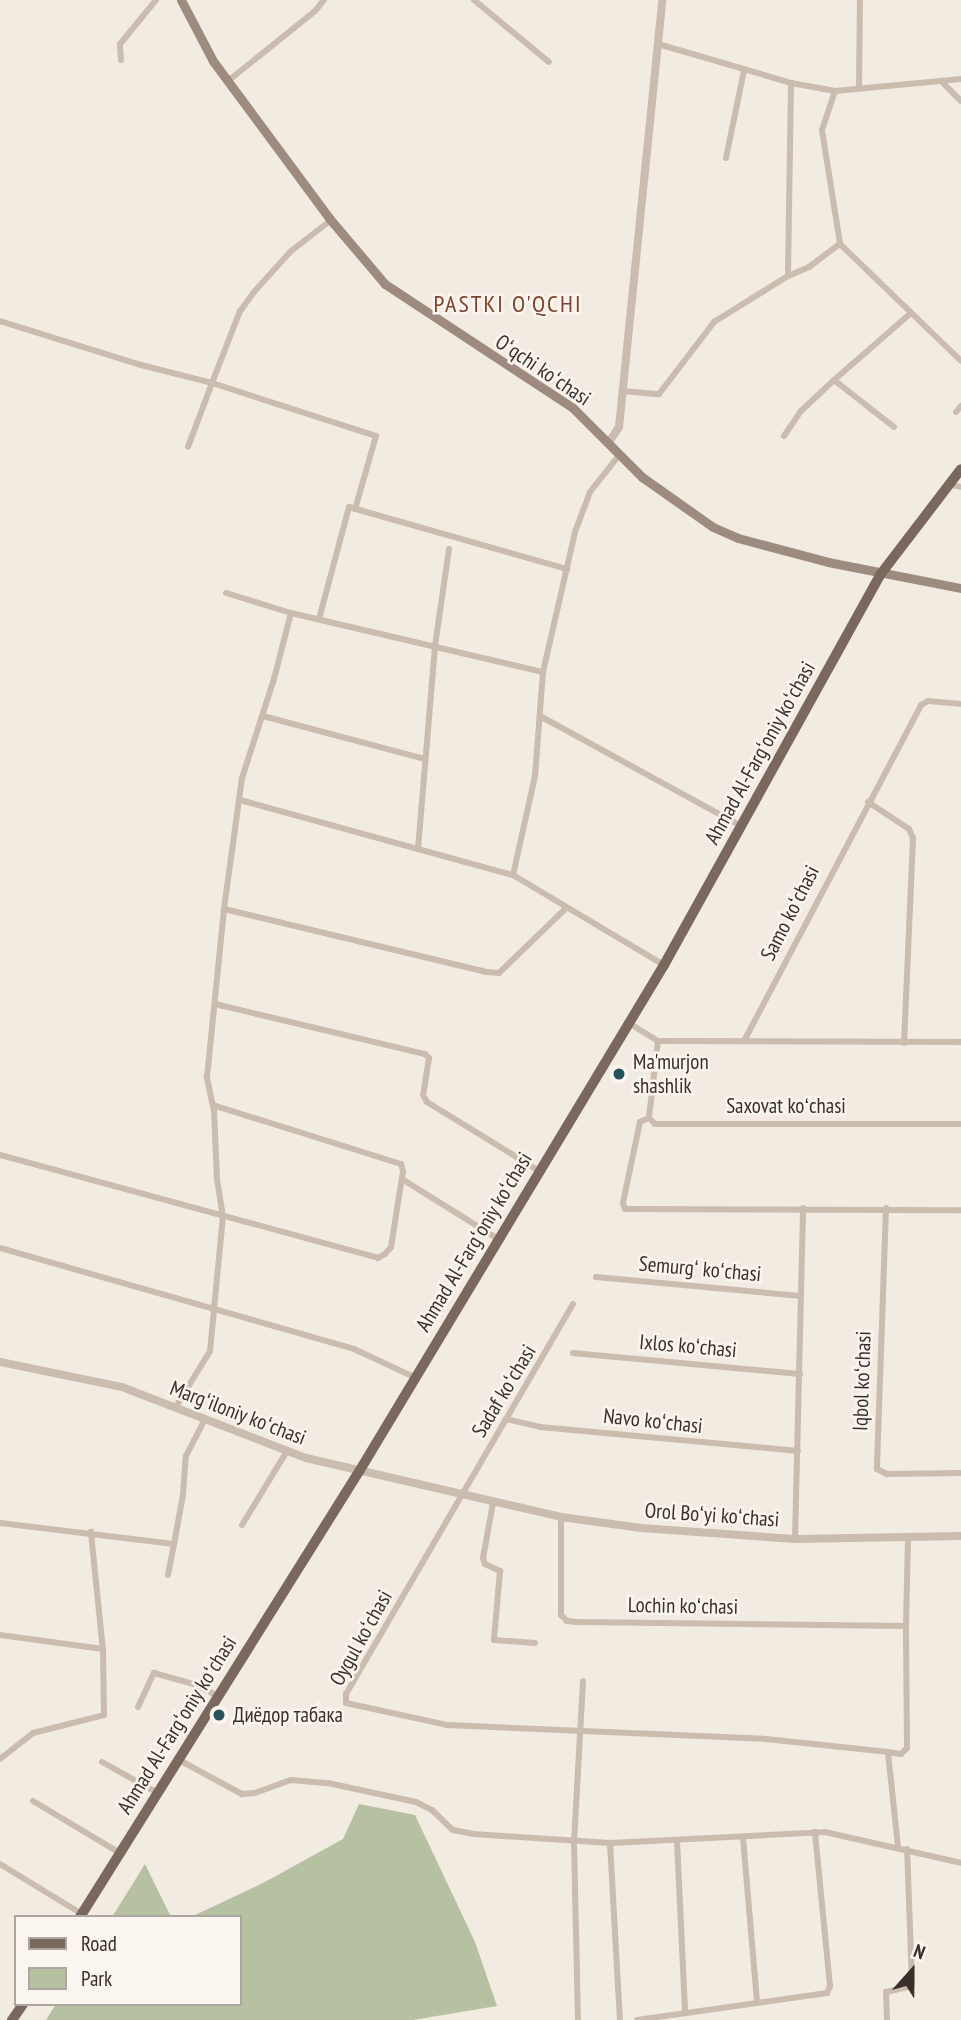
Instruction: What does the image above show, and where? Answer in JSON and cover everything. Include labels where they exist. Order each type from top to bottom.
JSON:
[{"type":"main road","name":"Oʻqchi koʻchasi","points":[[181,0],[213,61],[331,220],[385,284],[573,408],[642,477],[713,527],[751,541],[880,575],[961,588]]},
{"type":"main road","name":"Ahmad Al-Fargʻoniy koʻchasi","points":[[82,1915],[360,1470],[664,965],[880,575],[961,469]]},
{"type":"street","points":[[121,60],[120,44],[156,0]]},
{"type":"street","points":[[228,81],[315,11],[324,0]]},
{"type":"street","points":[[474,0],[549,62]]},
{"type":"street","points":[[609,442],[619,427],[662,0]]},
{"type":"street","points":[[859,89],[860,0]]},
{"type":"street","points":[[658,44],[791,83],[835,91],[961,79]]},
{"type":"street","points":[[726,158],[744,70]]},
{"type":"street","points":[[941,81],[961,101]]},
{"type":"street","points":[[788,276],[791,83]]},
{"type":"street","points":[[835,91],[822,130],[840,244],[961,361]]},
{"type":"street","points":[[188,447],[240,311],[291,251],[331,220]]},
{"type":"street","points":[[623,391],[659,394],[714,322],[788,276],[809,267],[840,244]]},
{"type":"street","points":[[784,436],[801,411],[911,313]]},
{"type":"street","points":[[0,321],[141,365],[212,383],[376,436],[355,509]]},
{"type":"street","points":[[834,380],[894,427]]},
{"type":"street","points":[[513,874],[536,776],[543,672],[575,532],[590,492],[620,454]]},
{"type":"street","points":[[947,484],[961,487]]},
{"type":"street","points":[[319,619],[349,507],[567,569]]},
{"type":"street","points":[[418,849],[435,646],[449,549]]},
{"type":"street","points":[[226,593],[291,613],[543,672]]},
{"type":"street","points":[[174,1408],[210,1351],[223,1217],[217,1179],[213,1105],[207,1077],[224,909],[242,778],[263,716],[291,613]]},
{"type":"street","name":"Samo koʻchasi","points":[[744,1041],[868,802],[924,702],[961,704]]},
{"type":"street","points":[[263,716],[425,759]]},
{"type":"street","points":[[540,716],[741,826]]},
{"type":"street","points":[[240,800],[513,874],[664,965]]},
{"type":"street","points":[[868,802],[909,829],[913,838],[904,1043]]},
{"type":"street","points":[[224,909],[499,973],[566,908]]},
{"type":"street","points":[[215,1004],[425,1054],[429,1058],[423,1095],[427,1102],[539,1171]]},
{"type":"street","points":[[629,1023],[658,1041],[961,1042]]},
{"type":"street","points":[[658,1041],[649,1118],[640,1122],[623,1203],[625,1209],[961,1210]]},
{"type":"street","points":[[0,1154],[378,1258],[391,1247],[402,1179],[401,1164],[213,1105]]},
{"type":"street","name":"Saxovat koʻchasi","points":[[649,1118],[655,1124],[961,1124]]},
{"type":"street","points":[[402,1179],[498,1239]]},
{"type":"street","points":[[796,1539],[803,1208]]},
{"type":"street","name":"Iqbol koʻchasi","points":[[886,1209],[877,1469],[887,1474],[961,1474]]},
{"type":"street","points":[[0,1248],[354,1349],[414,1377]]},
{"type":"street","name":"Semurgʻ koʻchasi","points":[[596,1277],[801,1296]]},
{"type":"street","name":"Sadaf koʻchasi","points":[[463,1496],[573,1304]]},
{"type":"street","name":"Ixlos koʻchasi","points":[[573,1353],[800,1374]]},
{"type":"street","name":"Margʻiloniy koʻchasi","points":[[0,1362],[122,1387],[287,1451],[463,1496]]},
{"type":"street","points":[[168,1575],[183,1495],[186,1456],[205,1419]]},
{"type":"street","name":"Navo koʻchasi","points":[[506,1419],[540,1427],[798,1451]]},
{"type":"street","points":[[242,1525],[287,1451]]},
{"type":"street","name":"Orol Boʻyi koʻchasi","points":[[463,1496],[561,1517],[641,1528],[796,1539],[961,1536]]},
{"type":"street","name":"Oygul koʻchasi","points":[[463,1496],[346,1694],[346,1703],[428,1723],[766,1739],[888,1752]]},
{"type":"street","points":[[493,1503],[483,1558],[485,1564],[500,1571],[493,1638],[499,1642],[535,1643]]},
{"type":"street","name":"Lochin koʻchasi","points":[[561,1517],[561,1610],[567,1621],[906,1626]]},
{"type":"street","points":[[0,1523],[174,1544]]},
{"type":"street","points":[[0,1759],[33,1733],[104,1714],[103,1648],[90,1532]]},
{"type":"street","points":[[898,1847],[888,1752],[905,1753],[908,1743],[908,1539]]},
{"type":"street","points":[[0,1635],[103,1648]]},
{"type":"street","points":[[138,1707],[154,1673],[197,1685],[218,1696]]},
{"type":"street","points":[[578,2020],[574,1842],[583,1681]]},
{"type":"street","points":[[179,1760],[242,1794],[255,1793],[291,1780],[311,1780],[416,1802],[460,1832],[610,1843],[743,1838],[815,1832],[898,1847],[961,1863]]},
{"type":"street","points":[[102,1762],[158,1793]]},
{"type":"street","points":[[33,1801],[120,1853]]},
{"type":"street","points":[[637,2020],[757,2001],[819,1996],[829,1989],[815,1832]]},
{"type":"street","points":[[743,1838],[757,2001]]},
{"type":"street","points":[[677,1841],[685,2012]]},
{"type":"street","points":[[610,1843],[620,2020]]},
{"type":"street","points":[[887,2020],[886,1992],[911,1986],[912,1983],[907,1849]]},
{"type":"street","points":[[0,1864],[79,1915]]},
{"type":"green space","points":[[359,1804],[415,1815],[475,1942],[497,2006],[413,2020],[46,2020],[55,2006],[242,2006],[242,1915],[195,1915],[263,1883],[343,1839]]},
{"type":"green space","points":[[145,1864],[170,1915],[113,1915]]},
{"type":"place","name":"Ma'murjon shashlik","points":[[619,1074]]},
{"type":"place","name":"Диёдор табака","points":[[219,1715]]},
{"type":"district","name":"PASTKI O'QCHI","points":[[508,304]]}]
